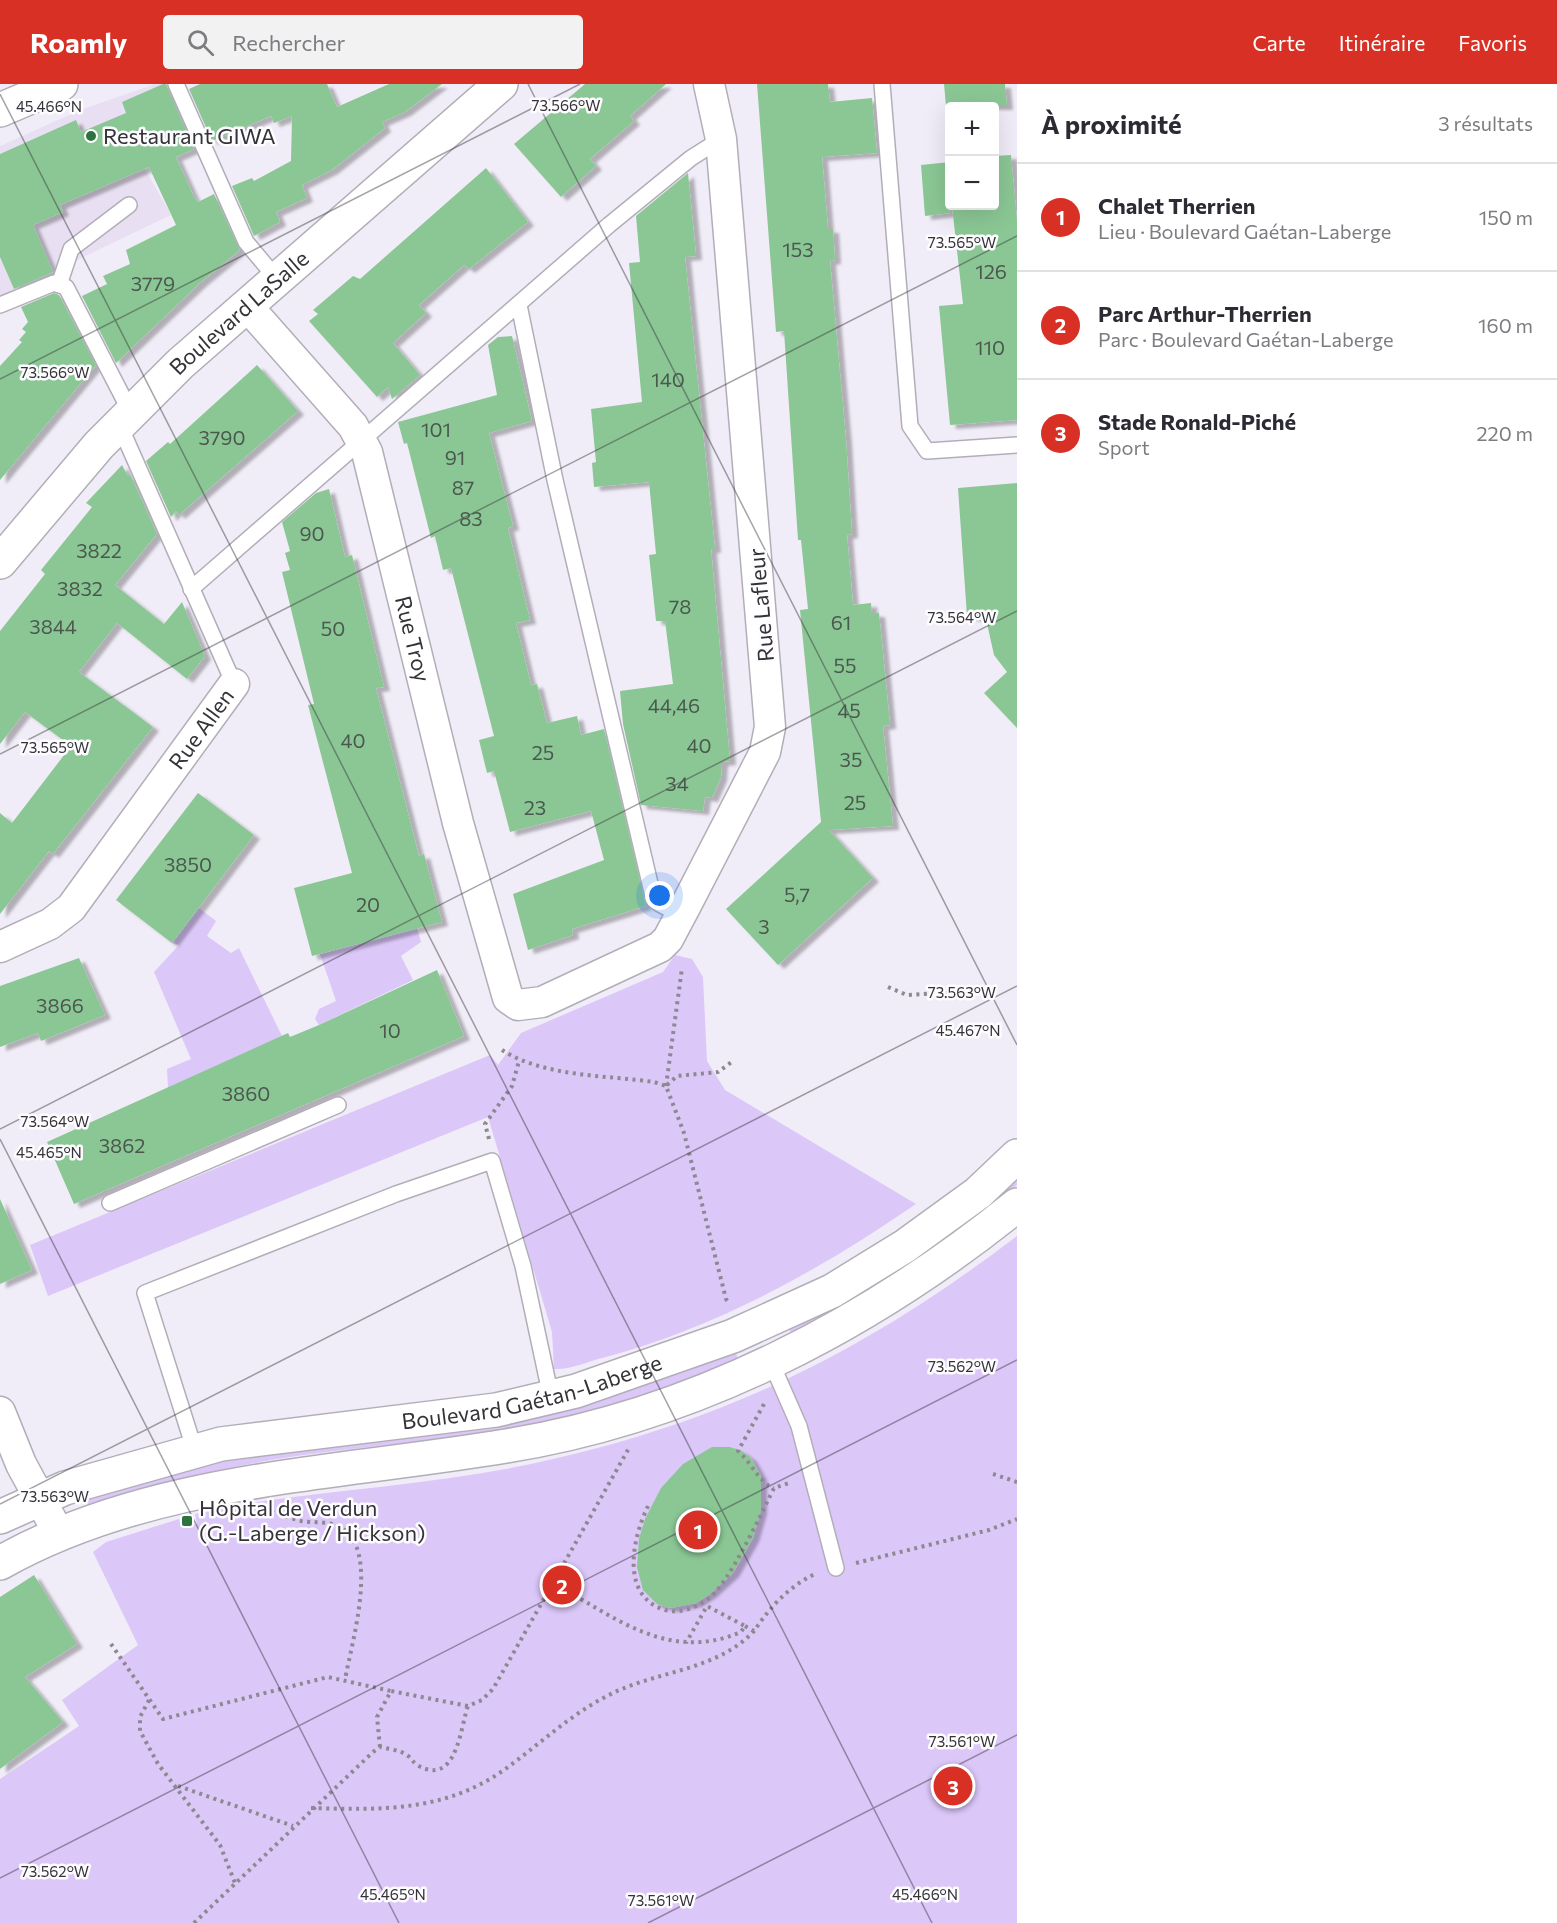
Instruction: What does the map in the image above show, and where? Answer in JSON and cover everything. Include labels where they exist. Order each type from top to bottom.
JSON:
[{"type":"main road","points":[[0,110],[60,84]]},
{"type":"main road","name":"Boulevard LaSalle","points":[[0,562],[124,418],[277,279],[501,84]]},
{"type":"main road","name":"Boulevard Gaétan-Laberge","points":[[0,1517],[40,1498],[88,1481],[221,1444],[496,1410],[576,1391],[734,1336],[832,1291],[905,1246],[978,1193],[1017,1156]]},
{"type":"main road","name":"Boulevard Gaétan-Laberge","points":[[0,1563],[85,1524],[225,1485],[508,1446],[635,1415],[690,1396],[771,1362],[866,1312],[959,1252],[1017,1205]]},
{"type":"street","name":"Rue Lafleur","points":[[518,1005],[542,1002],[650,953],[668,939],[765,752],[770,727],[770,707],[720,139],[709,84]]},
{"type":"street","name":"Rue Troy","points":[[247,306],[353,426],[361,440],[373,471],[458,823],[503,988],[508,998],[518,1005]]},
{"type":"street","name":"Rue Allen","points":[[0,947],[50,924],[70,908],[234,684]]},
{"type":"street","points":[[0,1412],[21,1464],[59,1534]]},
{"type":"lane","points":[[176,84],[246,242],[277,279]]},
{"type":"lane","points":[[882,84],[910,426],[927,451],[1017,445]]},
{"type":"lane","points":[[192,589],[609,225],[691,158],[720,139]]},
{"type":"lane","points":[[0,305],[54,283],[59,285],[71,249],[129,205]]},
{"type":"lane","name":"Rue Allen","points":[[59,285],[66,287],[124,418],[192,589],[234,684]]},
{"type":"lane","points":[[519,305],[555,480],[652,892],[658,903],[680,915]]},
{"type":"lane","points":[[110,1203],[338,1105]]},
{"type":"lane","points":[[195,1451],[145,1293],[396,1194],[492,1161],[523,1266],[551,1397]]},
{"type":"lane","points":[[771,1362],[799,1426],[836,1568]]},
{"type":"path","points":[[684,959],[666,1086],[675,1104],[684,1133],[726,1299],[736,1312]]},
{"type":"path","points":[[888,987],[906,995],[957,992],[961,989]]},
{"type":"path","points":[[502,1050],[519,1061],[554,1069],[654,1082],[666,1086]]},
{"type":"path","points":[[492,1161],[494,1153],[484,1124],[512,1086],[519,1061]]},
{"type":"path","points":[[666,1086],[677,1076],[718,1072],[733,1061]]},
{"type":"path","points":[[765,1398],[764,1406],[738,1451],[751,1461],[761,1482],[774,1488],[793,1482]]},
{"type":"path","points":[[111,1644],[163,1719],[328,1677],[468,1706],[482,1700],[493,1689],[632,1443]]},
{"type":"path","points":[[993,1474],[1017,1482]]},
{"type":"path","points":[[686,1643],[706,1604],[728,1572],[774,1488]]},
{"type":"path","points":[[648,1506],[635,1539],[634,1567],[639,1589],[653,1605],[671,1611],[691,1609],[706,1604],[754,1631]]},
{"type":"path","points":[[262,1511],[303,1521],[335,1524],[347,1531],[355,1543],[362,1577],[345,1680]]},
{"type":"path","points":[[311,1808],[402,1809],[453,1797],[477,1787],[610,1694],[725,1653],[746,1641],[769,1610],[793,1586],[818,1573],[989,1530],[1017,1519]]},
{"type":"path","points":[[553,1583],[631,1627],[652,1636],[686,1643],[730,1637],[741,1632],[745,1626]]},
{"type":"path","points":[[380,1747],[377,1717],[391,1691]]},
{"type":"path","points":[[149,1700],[140,1717],[140,1731],[158,1764],[220,1845],[235,1883]]},
{"type":"path","points":[[380,1747],[399,1751],[424,1767],[441,1767],[454,1757],[468,1706]]},
{"type":"path","points":[[194,1923],[311,1808],[380,1747]]},
{"type":"path","points":[[177,1786],[293,1826]]},
{"type":"shaded area","points":[[155,84],[172,84],[198,142],[145,169],[171,215],[0,297],[0,146],[80,110]]},
{"type":"shaded area","points":[[199,908],[216,921],[207,936],[231,953],[239,948],[282,1036],[168,1088],[167,1069],[191,1059],[154,972],[179,945],[172,943]]},
{"type":"shaded area","points":[[417,928],[421,942],[401,956],[413,980],[319,1025],[315,1019],[319,1009],[336,1001],[320,954]]},
{"type":"shaded area","points":[[675,955],[692,959],[703,977],[707,1061],[725,1090],[916,1204],[805,1274],[726,1313],[686,1331],[644,1345],[572,1367],[554,1369],[552,1332],[488,1117],[48,1296],[30,1245],[490,1055],[498,1065],[521,1033],[663,972]]},
{"type":"shaded area","points":[[1017,1173],[1017,1185],[936,1247],[879,1284],[791,1333],[789,1328]]},
{"type":"shaded area","points":[[1017,1236],[1017,1923],[0,1923],[0,1779],[79,1726],[62,1700],[138,1645],[93,1552],[106,1542],[179,1519],[181,1527],[197,1524],[195,1514],[230,1506],[489,1472],[596,1449],[662,1429],[725,1406],[785,1380],[844,1350],[902,1316]]},
{"type":"shaded area","points":[[736,1352],[738,1360],[651,1391],[562,1418],[473,1434],[271,1460],[180,1480],[91,1507],[86,1503],[89,1497],[196,1465]]},
{"type":"building","points":[[166,84],[194,149],[176,157],[194,197],[198,202],[214,194],[240,250],[201,282],[116,363],[82,296],[107,284],[103,276],[130,264],[126,250],[176,225],[149,167],[60,205],[63,212],[33,225],[53,272],[14,289],[0,257],[0,154],[76,120],[81,132],[126,113],[122,102]]},
{"type":"building","points":[[200,84],[327,84],[337,107],[389,84],[442,84],[405,112],[382,122],[385,128],[332,170],[302,185],[307,198],[276,212],[280,222],[254,236],[232,186],[252,178],[254,181],[291,161],[292,116],[274,123],[271,116],[212,141],[189,89]]},
{"type":"building","points":[[585,84],[666,84],[630,116],[634,121],[590,159],[596,166],[561,197],[514,144]]},
{"type":"building","points":[[757,84],[828,84],[830,102],[872,98],[877,153],[822,157],[828,229],[833,229],[835,260],[830,261],[846,440],[852,534],[847,535],[853,605],[871,603],[872,613],[879,613],[890,725],[883,726],[893,826],[829,830],[873,878],[778,965],[726,909],[821,822],[800,610],[808,609],[801,540],[798,540],[784,331],[776,332]]},
{"type":"building","points":[[944,84],[1005,84],[1007,106],[999,106],[999,102],[946,102]]},
{"type":"building","points":[[1011,155],[1017,221],[1017,420],[950,425],[939,306],[963,304],[952,210],[999,210],[999,156]]},
{"type":"building","points":[[945,163],[945,210],[950,210],[950,213],[925,216],[921,165]]},
{"type":"building","points":[[486,168],[528,222],[469,269],[464,265],[419,305],[426,313],[393,343],[420,375],[392,399],[388,387],[377,397],[309,321],[318,314],[313,310],[353,276],[360,279]]},
{"type":"building","points":[[688,173],[696,256],[685,257],[715,549],[711,549],[730,761],[722,762],[721,777],[712,798],[705,797],[703,811],[641,805],[623,724],[620,691],[673,684],[665,621],[656,621],[649,555],[656,554],[649,482],[594,487],[592,463],[596,462],[591,409],[642,402],[629,263],[640,262],[636,216]]},
{"type":"building","points":[[54,293],[59,295],[96,365],[0,480],[0,366],[22,342],[19,340],[26,332],[22,329],[28,322],[21,307]]},
{"type":"building","points":[[512,336],[532,421],[489,433],[513,526],[508,528],[530,620],[516,623],[531,685],[537,684],[547,723],[577,716],[581,735],[604,729],[646,906],[572,929],[573,935],[528,950],[513,894],[604,860],[591,811],[510,832],[494,771],[487,773],[479,740],[494,736],[451,568],[443,570],[435,536],[431,538],[407,443],[404,444],[398,422],[497,395],[488,345],[498,337]]},
{"type":"building","points":[[257,365],[298,411],[179,515],[176,511],[171,517],[146,461],[168,442],[170,444]]},
{"type":"building","points":[[122,465],[128,476],[130,474],[157,534],[115,585],[164,624],[182,602],[205,656],[187,679],[117,623],[79,672],[153,727],[53,854],[49,851],[0,914],[0,813],[12,823],[71,746],[25,712],[0,744],[0,631],[45,574],[41,570],[92,507],[86,503]]},
{"type":"building","points":[[1017,483],[1017,728],[984,693],[1007,672],[994,655],[986,619],[967,616],[958,488]]},
{"type":"building","points":[[329,489],[345,557],[352,555],[384,687],[376,688],[419,856],[424,854],[442,922],[312,956],[294,888],[352,873],[308,705],[314,704],[282,572],[290,570],[285,553],[290,551],[282,522],[316,493]]},
{"type":"building","points":[[198,793],[254,835],[172,943],[116,900]]},
{"type":"building","points":[[79,958],[105,1015],[41,1041],[38,1033],[0,1047],[0,986]]},
{"type":"building","points":[[437,970],[464,1036],[74,1204],[47,1142],[288,1033],[290,1037],[319,1025]]},
{"type":"building","points":[[0,1199],[32,1270],[0,1284]]},
{"type":"building","points":[[712,1447],[730,1447],[742,1451],[751,1458],[761,1476],[761,1510],[753,1538],[733,1573],[710,1594],[696,1603],[671,1608],[657,1604],[643,1590],[637,1567],[639,1539],[645,1519],[661,1488],[683,1464]]},
{"type":"building","points":[[34,1575],[77,1644],[25,1677],[63,1722],[0,1769],[0,1597]]},
{"type":"place","name":"Restaurant GIWA","points":[[91,136]]},
{"type":"place","name":"Hôpital de Verdun (G.-Laberge / Hickson)","points":[[187,1521]]},
{"type":"place","name":"Chalet Therrien","points":[[698,1530]]},
{"type":"place","name":"Parc Arthur-Therrien","points":[[562,1585]]},
{"type":"place","name":"Stade Ronald-Piché","points":[[953,1786]]}]
